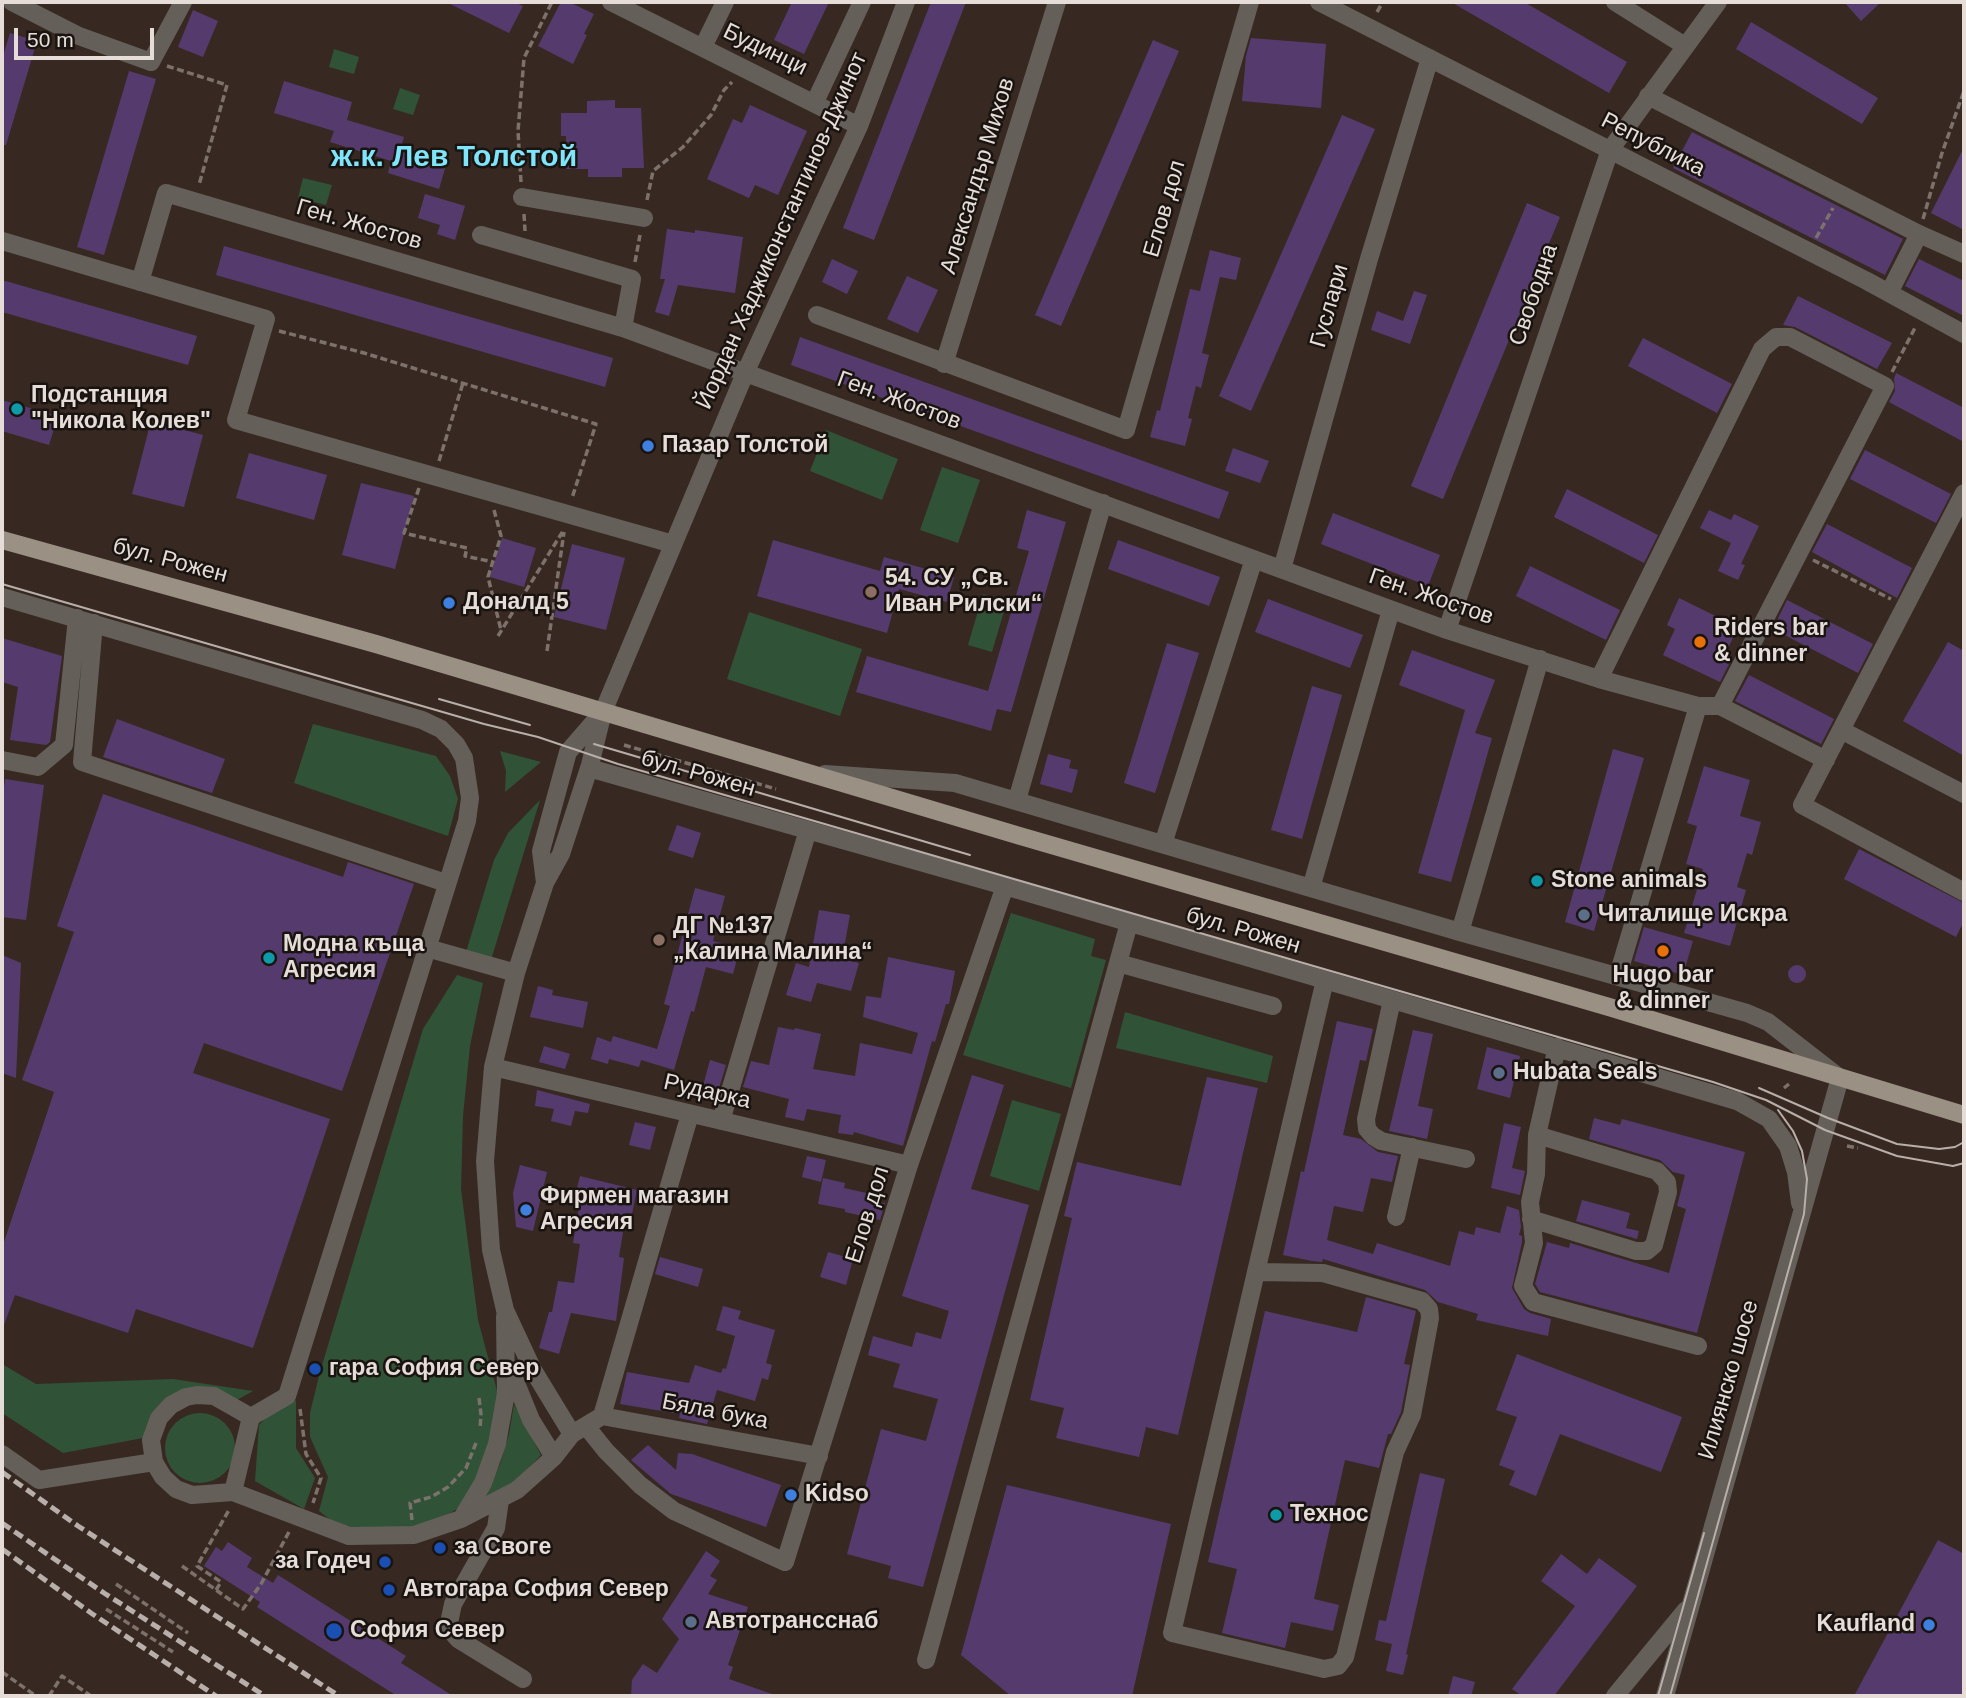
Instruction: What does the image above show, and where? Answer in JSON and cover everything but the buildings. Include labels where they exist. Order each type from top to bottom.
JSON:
[{"type":"main road","name":"бул. Рожен","points":[[2,540],[376,644],[1609,1007],[1964,1115]]},
{"type":"street","points":[[12,2],[79,36],[151,62],[183,2]]},
{"type":"street","name":"Будинци","points":[[611,2],[859,126]]},
{"type":"street","points":[[703,47],[725,2]]},
{"type":"street","points":[[815,102],[862,2]]},
{"type":"street","name":"Йордан Хаджиконстантинов-Джинот","points":[[603,712],[746,371],[859,126],[906,2]]},
{"type":"street","name":"Александър Михов","points":[[944,364],[1057,2]]},
{"type":"street","name":"Елов дол","points":[[944,364],[1126,430],[1250,2]]},
{"type":"street","name":"Република","points":[[1319,2],[1889,293],[1964,334]]},
{"type":"street","points":[[1615,2],[1685,46]]},
{"type":"street","name":"Свободна","points":[[1447,630],[1609,150],[1718,2]]},
{"type":"street","name":"Гуслари","points":[[1282,569],[1368,259],[1430,58]]},
{"type":"street","points":[[1648,96],[1919,234],[1964,254]]},
{"type":"street","name":"Ген. Жостов","points":[[140,282],[166,193],[623,328],[1447,630],[1600,679],[1698,706],[1720,706],[1826,760]]},
{"type":"street","points":[[522,197],[643,218]]},
{"type":"street","points":[[1889,293],[1919,234]]},
{"type":"street","points":[[481,235],[632,279],[623,328]]},
{"type":"street","points":[[2,241],[266,319],[236,420],[488,491],[565,522],[673,544]]},
{"type":"street","points":[[817,315],[944,364]]},
{"type":"street","points":[[1600,679],[1762,349],[1776,337],[1790,337],[1885,386],[1720,706]]},
{"type":"street","points":[[1964,493],[1802,805],[1964,892]]},
{"type":"street","points":[[1017,800],[1103,503]]},
{"type":"street","points":[[1163,844],[1254,559]]},
{"type":"street","points":[[2,597],[422,720],[441,729],[456,744],[464,758],[470,798],[467,821],[287,1396],[251,1417],[232,1499]]},
{"type":"street","points":[[1311,888],[1391,610]]},
{"type":"street","points":[[2,760],[38,766],[64,745],[85,621]]},
{"type":"street","points":[[85,621],[82,762],[446,883]]},
{"type":"street","points":[[1460,932],[1540,659]]},
{"type":"street","points":[[1618,975],[1698,706]]},
{"type":"street","points":[[579,1430],[539,1381],[505,1310],[491,1250],[485,1161],[493,1067],[516,973],[545,883],[561,854],[589,768],[603,712]]},
{"type":"street","points":[[545,883],[541,851],[568,752],[603,712]]},
{"type":"street","points":[[1841,730],[1964,793]]},
{"type":"street","name":"бул. Рожен","points":[[589,768],[1005,886],[1737,1101],[1769,1119],[1788,1146],[1800,1194],[1797,1227]]},
{"type":"street","name":"бул. Рожен","points":[[808,773],[955,783],[1460,932],[1747,1013],[1768,1022],[1840,1078]]},
{"type":"street","points":[[720,1121],[808,830]]},
{"type":"street","name":"Елов дол","points":[[579,1430],[606,1451],[640,1485],[674,1511],[785,1562],[909,1165],[1005,886]]},
{"type":"street","points":[[926,1660],[1129,923]]},
{"type":"street","points":[[427,948],[516,973]]},
{"type":"street","points":[[1118,963],[1273,1006]]},
{"type":"street","points":[[1256,1272],[1323,1273],[1422,1301],[1429,1309],[1430,1318],[1412,1415],[1395,1452],[1345,1657],[1338,1666],[1324,1669],[1172,1633],[1256,1272],[1325,980]]},
{"type":"street","points":[[1392,1000],[1366,1119],[1367,1129],[1381,1141],[1466,1159]]},
{"type":"street","points":[[1557,1047],[1537,1135],[1536,1174],[1530,1202],[1534,1243],[1523,1286],[1533,1303],[1698,1346]]},
{"type":"street","name":"Рударка","points":[[493,1067],[909,1165]]},
{"type":"street","name":"Илиянско шосе","points":[[1665,1696],[1840,1078]]},
{"type":"street","points":[[251,1417],[214,1396],[186,1397],[171,1405],[159,1418],[151,1440],[154,1462],[163,1477],[176,1489],[192,1495],[232,1499],[349,1536],[414,1535],[461,1519],[517,1490],[579,1430],[602,1416],[690,1114]]},
{"type":"street","points":[[1531,1219],[1636,1251],[1647,1251],[1654,1245],[1668,1192],[1667,1182],[1657,1171],[1537,1135]]},
{"type":"street","points":[[1396,1217],[1412,1147]]},
{"type":"street","points":[[461,1519],[483,1483],[496,1444],[506,1393],[505,1310]]},
{"type":"street","points":[[505,1351],[516,1387],[531,1420],[554,1457]]},
{"type":"street","name":"Бяла бука","points":[[602,1416],[818,1456]]},
{"type":"street","points":[[2,1454],[39,1480],[154,1462]]},
{"type":"street","points":[[500,1500],[496,1528],[453,1604],[449,1623],[457,1639],[523,1679]]},
{"type":"street","points":[[1615,1696],[1691,1603]]},
{"type":"path","points":[[526,248],[518,131],[524,58],[552,2]]},
{"type":"path","points":[[151,62],[227,85],[194,202]]},
{"type":"path","points":[[632,279],[653,171],[683,147],[711,115],[724,90],[746,68]]},
{"type":"path","points":[[1919,234],[1942,153],[1964,91]]},
{"type":"path","points":[[1809,252],[1840,194]]},
{"type":"path","points":[[1885,386],[1923,312]]},
{"type":"path","points":[[264,327],[364,353],[596,424],[565,522],[547,650]]},
{"type":"path","points":[[463,383],[404,533],[467,548],[465,556],[493,562]]},
{"type":"path","points":[[488,491],[501,536],[488,577],[501,630]]},
{"type":"path","points":[[498,636],[565,522]]},
{"type":"path","points":[[1799,552],[1905,606]]},
{"type":"path","points":[[624,745],[776,789]]},
{"type":"path","points":[[1784,1088],[1788,1084]]},
{"type":"path","points":[[1847,1146],[1858,1149]]},
{"type":"path","points":[[413,1525],[410,1503],[431,1497],[448,1487],[466,1468],[480,1429],[479,1398]]},
{"type":"path","points":[[300,1406],[306,1454],[321,1478],[309,1513]]},
{"type":"path","points":[[216,1590],[221,1582],[197,1566],[232,1499]]},
{"type":"path","points":[[182,1566],[243,1609],[261,1584],[291,1529]]},
{"type":"path","points":[[116,1584],[188,1633]]},
{"type":"path","points":[[106,1609],[173,1652]]},
{"type":"path","points":[[2,1672],[36,1696]]},
{"type":"path","points":[[49,1696],[62,1676],[91,1696]]},
{"type":"green space","points":[[334,49],[359,57],[354,74],[329,67]]},
{"type":"green space","points":[[400,88],[420,95],[413,115],[393,109]]},
{"type":"green space","points":[[303,178],[332,185],[326,205],[298,198]]},
{"type":"green space","points":[[826,430],[898,459],[882,500],[810,471]]},
{"type":"green space","points":[[942,467],[980,480],[958,543],[920,530]]},
{"type":"green space","points":[[983,594],[1007,601],[992,652],[968,645]]},
{"type":"green space","points":[[749,612],[862,649],[840,716],[727,679]]},
{"type":"green space","points":[[313,724],[436,756],[450,776],[458,799],[448,836],[294,783]]},
{"type":"green space","points":[[500,751],[541,762],[505,792],[506,771]]},
{"type":"green space","points":[[540,800],[491,960],[466,952],[494,860],[508,833]]},
{"type":"green space","points":[[1011,913],[1095,939],[1091,956],[1106,960],[1071,1088],[963,1055]]},
{"type":"green space","points":[[457,975],[483,983],[470,1046],[463,1116],[461,1189],[478,1320],[499,1398],[492,1438],[479,1477],[462,1506],[442,1518],[415,1527],[357,1529],[332,1521],[319,1511],[328,1477],[310,1437],[310,1413],[423,1029]]},
{"type":"green space","points":[[1125,1012],[1273,1056],[1267,1083],[1116,1048]]},
{"type":"green space","points":[[1012,1100],[1061,1114],[1039,1191],[990,1176]]},
{"type":"green space","points":[[2,1364],[36,1384],[173,1379],[253,1391],[237,1400],[189,1391],[143,1438],[63,1453],[2,1413]]},
{"type":"green space","points":[[296,1400],[296,1448],[315,1478],[304,1509],[255,1481],[259,1425],[273,1410]]},
{"type":"green space","points":[[514,1404],[541,1455],[512,1485],[483,1500],[500,1464]]},
{"type":"green space","points":[[207,1413],[220,1419],[229,1428],[233,1434],[233,1462],[225,1473],[214,1481],[193,1483],[175,1473],[167,1462],[165,1441],[175,1423],[186,1415]]},
{"type":"tram line","points":[[2,584],[484,724],[538,737],[618,764],[1713,1082],[1766,1100],[1825,1130],[1897,1156],[1953,1166],[1964,1163]]},
{"type":"tram line","points":[[439,699],[530,725]]},
{"type":"tram line","points":[[594,744],[970,855]]},
{"type":"tram line","points":[[1759,1088],[1897,1144],[1939,1149],[1955,1147],[1964,1142]]},
{"type":"tram line","points":[[1670,1696],[1804,1214],[1807,1179],[1802,1151],[1793,1131],[1778,1110]]},
{"type":"tram line","points":[[1658,1696],[1704,1533]]},
{"type":"railway","points":[[2,1472],[78,1526],[339,1696]]},
{"type":"railway","points":[[2,1523],[104,1593],[265,1696]]},
{"type":"railway","points":[[2,1549],[91,1613],[216,1696]]},
{"type":"place","name":"Подстанция \"Никола Колев\"","points":[[17,409]]},
{"type":"place","name":"Пазар Толстой","points":[[648,446]]},
{"type":"place","name":"54. СУ „Св. Иван Рилски“","points":[[871,592]]},
{"type":"place","name":"Доналд 5","points":[[449,603]]},
{"type":"place","name":"Riders bar & dinner","points":[[1700,642]]},
{"type":"place","name":"Stone animals","points":[[1537,881]]},
{"type":"place","name":"Читалище Искра","points":[[1584,915]]},
{"type":"place","name":"ДГ №137 „Калина Малина“","points":[[659,940]]},
{"type":"place","name":"Hugo bar & dinner","points":[[1663,951]]},
{"type":"place","name":"Модна къща Агресия","points":[[269,958]]},
{"type":"place","name":"Hubata Seals","points":[[1499,1073]]},
{"type":"place","name":"Фирмен магазин Агресия","points":[[526,1210]]},
{"type":"place","name":"гара София Север","points":[[315,1369]]},
{"type":"place","name":"Kidso","points":[[791,1495]]},
{"type":"place","name":"Технос","points":[[1276,1515]]},
{"type":"place","name":"за Своге","points":[[440,1548]]},
{"type":"place","name":"за Годеч","points":[[385,1562]]},
{"type":"place","name":"Автогара София Север","points":[[389,1590]]},
{"type":"place","name":"Автотрансснаб","points":[[691,1622]]},
{"type":"place","name":"Kaufland","points":[[1929,1625]]},
{"type":"place","name":"София Север","points":[[334,1631]]},
{"type":"district","name":"ж.к. Лев Толстой","points":[[454,158]]}]
